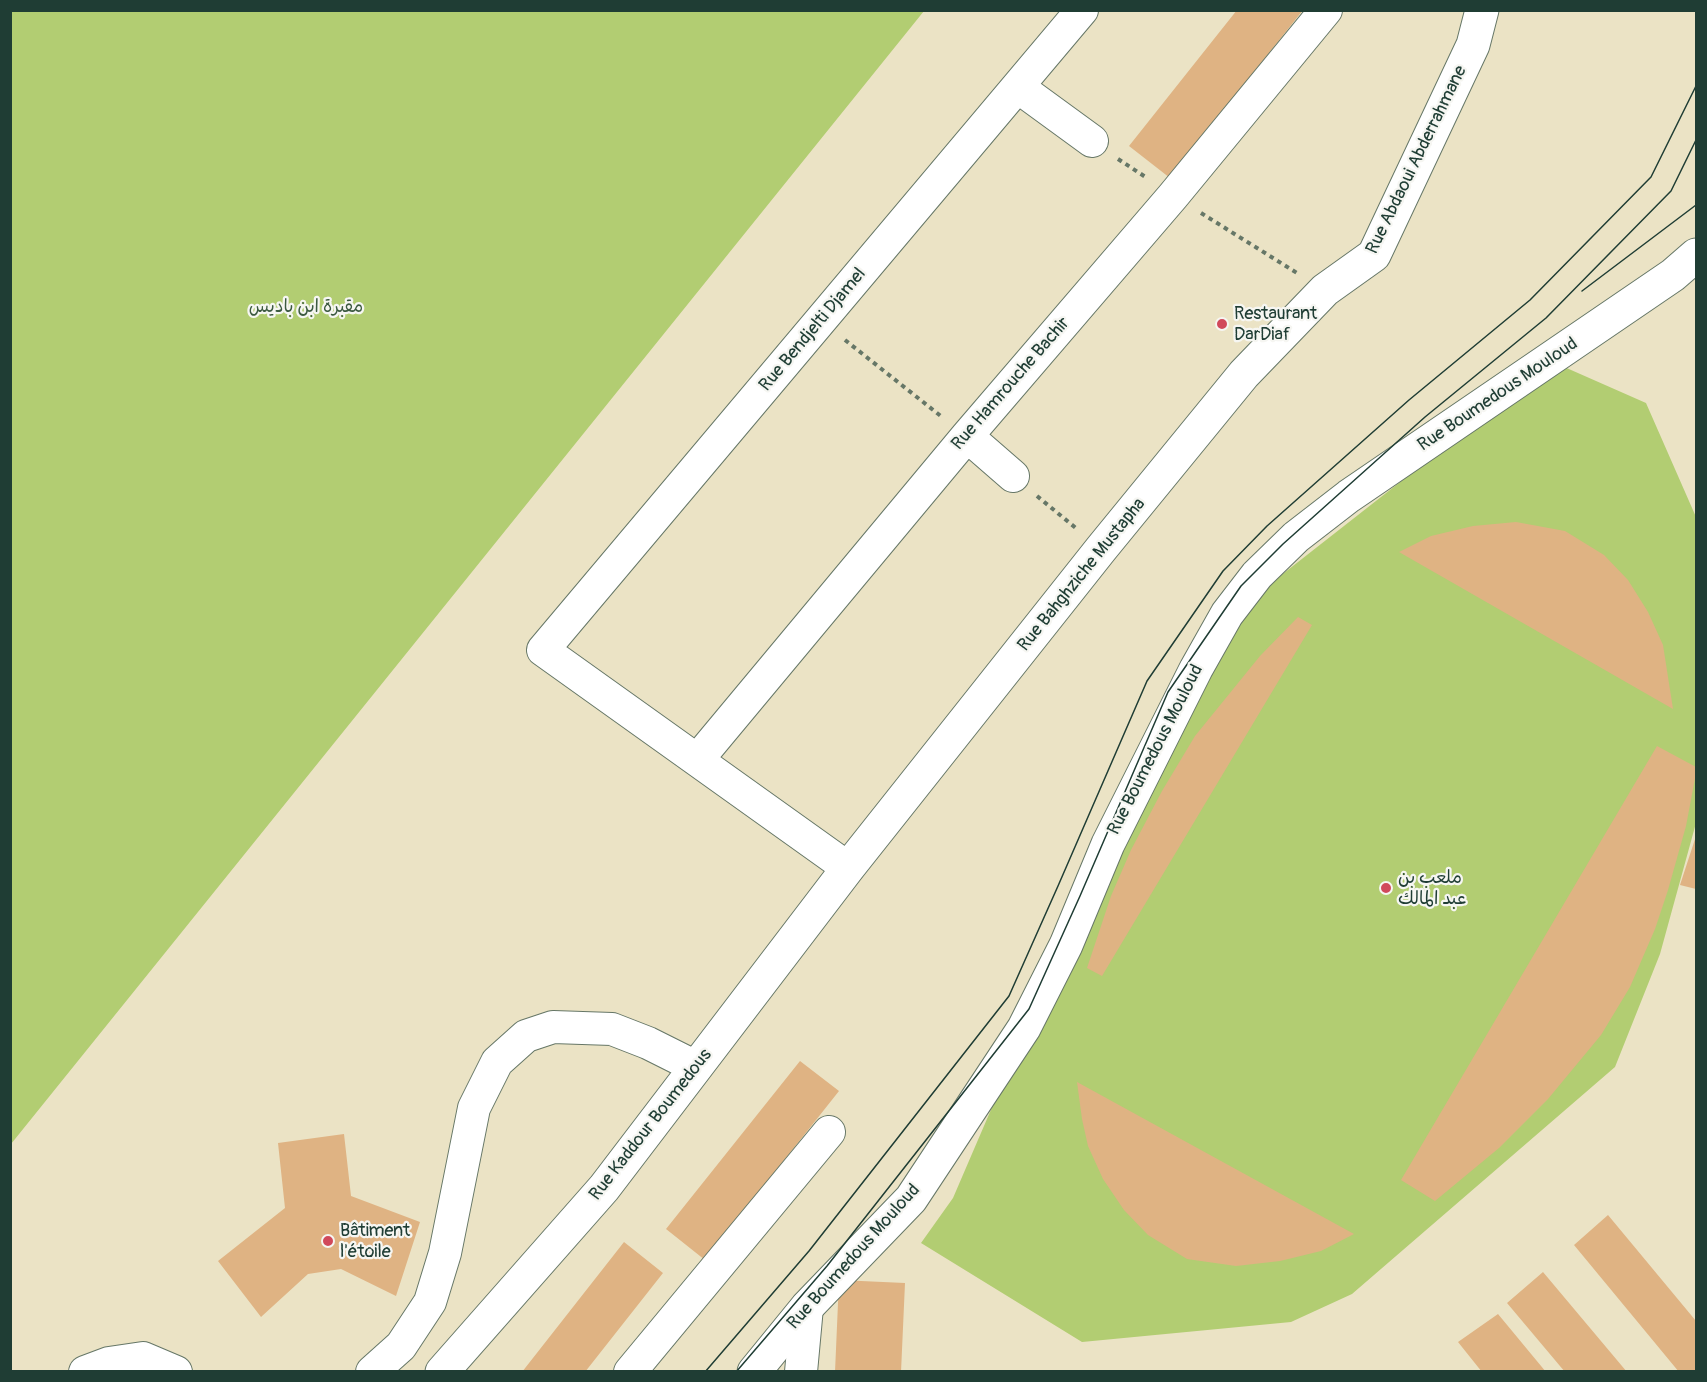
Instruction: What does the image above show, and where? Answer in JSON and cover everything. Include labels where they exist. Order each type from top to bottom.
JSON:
[{"type":"street","name":"Rue Bendjelti Djamel","points":[[698,759],[543,650],[1082,10]]},
{"type":"street","name":"Rue Hamrouche Bachir","points":[[698,759],[966,436],[1173,196],[1326,10]]},
{"type":"street","name":"Rue Abdaoui Abderrahmane","points":[[1325,290],[1374,255],[1473,45],[1482,10]]},
{"type":"street","points":[[1018,87],[1092,141]]},
{"type":"street","name":"Rue Boumedous Mouloud","points":[[754,1371],[807,1307],[911,1199],[1024,1028],[1066,945],[1108,844],[1196,669],[1227,614],[1257,575],[1296,537],[1349,496],[1644,295],[1696,255]]},
{"type":"street","name":"Rue Bahghziche Mustapha","points":[[848,868],[1101,549],[1244,374],[1325,290]]},
{"type":"street","points":[[966,436],[1013,476]]},
{"type":"street","points":[[698,759],[848,868]]},
{"type":"street","name":"Rue Kaddour Boumedous","points":[[442,1371],[604,1188],[848,868]]},
{"type":"street","points":[[372,1371],[401,1346],[430,1302],[445,1253],[474,1108],[497,1062],[526,1036],[554,1027],[612,1029],[648,1043],[696,1067]]},
{"type":"street","points":[[630,1371],[829,1132]]},
{"type":"street","points":[[801,1371],[807,1307]]},
{"type":"street","points":[[85,1371],[109,1363],[143,1358],[176,1371]]},
{"type":"path","points":[[1092,141],[1173,196],[1325,290]]},
{"type":"path","points":[[821,321],[966,436]]},
{"type":"path","points":[[1013,476],[1101,549]]},
{"type":"green space","name":"مقبرة ابن باديس","points":[[10,11],[924,11],[11,1144]]},
{"type":"green space","name":"ملعب بن عبد المالك","points":[[1562,366],[1646,403],[1696,517],[1696,823],[1660,954],[1615,1067],[1352,1294],[1291,1322],[1082,1342],[921,1243],[953,1198],[1039,998],[1202,672],[1261,591],[1478,421]]},
{"type":"building","points":[[1237,10],[1303,10],[1170,178],[1129,146]]},
{"type":"building","points":[[1516,522],[1565,531],[1604,555],[1628,580],[1648,612],[1663,645],[1673,709],[1399,552],[1431,536],[1473,526]]},
{"type":"building","points":[[1298,617],[1312,625],[1102,976],[1087,968],[1111,896],[1131,850],[1162,791],[1195,736],[1260,656]]},
{"type":"building","points":[[1657,746],[1696,767],[1696,773],[1686,826],[1668,890],[1655,929],[1630,987],[1601,1035],[1548,1099],[1499,1148],[1435,1201],[1401,1180]]},
{"type":"building","points":[[1696,836],[1696,889],[1680,885]]},
{"type":"building","points":[[800,1061],[839,1091],[705,1260],[666,1229]]},
{"type":"building","points":[[1077,1082],[1354,1234],[1321,1251],[1280,1261],[1236,1266],[1187,1259],[1148,1235],[1124,1210],[1103,1179],[1088,1146]]},
{"type":"building","name":"Bâtiment l'étoile","points":[[344,1134],[351,1196],[420,1222],[396,1296],[341,1269],[308,1274],[261,1317],[218,1261],[285,1208],[278,1143]]},
{"type":"building","points":[[1608,1215],[1696,1321],[1696,1372],[1679,1372],[1574,1245]]},
{"type":"building","points":[[624,1242],[663,1273],[585,1372],[522,1372]]},
{"type":"building","points":[[1543,1272],[1627,1372],[1565,1372],[1507,1303]]},
{"type":"building","points":[[839,1280],[905,1283],[901,1372],[835,1372]]},
{"type":"building","points":[[1498,1314],[1546,1372],[1482,1372],[1458,1342]]},
{"type":"tram line","points":[[705,1372],[809,1251],[1009,996],[1147,681],[1223,571],[1267,526],[1409,400],[1530,300],[1651,177],[1696,86]]},
{"type":"tram line","points":[[736,1372],[827,1266],[1029,1009],[1168,692],[1241,586],[1283,544],[1425,417],[1546,318],[1671,191],[1696,140]]},
{"type":"tram line","points":[[1582,291],[1696,205]]},
{"type":"place","name":"Restaurant DarDiaf","points":[[1222,324]]},
{"type":"place","name":"ملعب بن عبد المالك","points":[[1386,888]]},
{"type":"place","name":"Bâtiment l'étoile","points":[[328,1241]]}]
